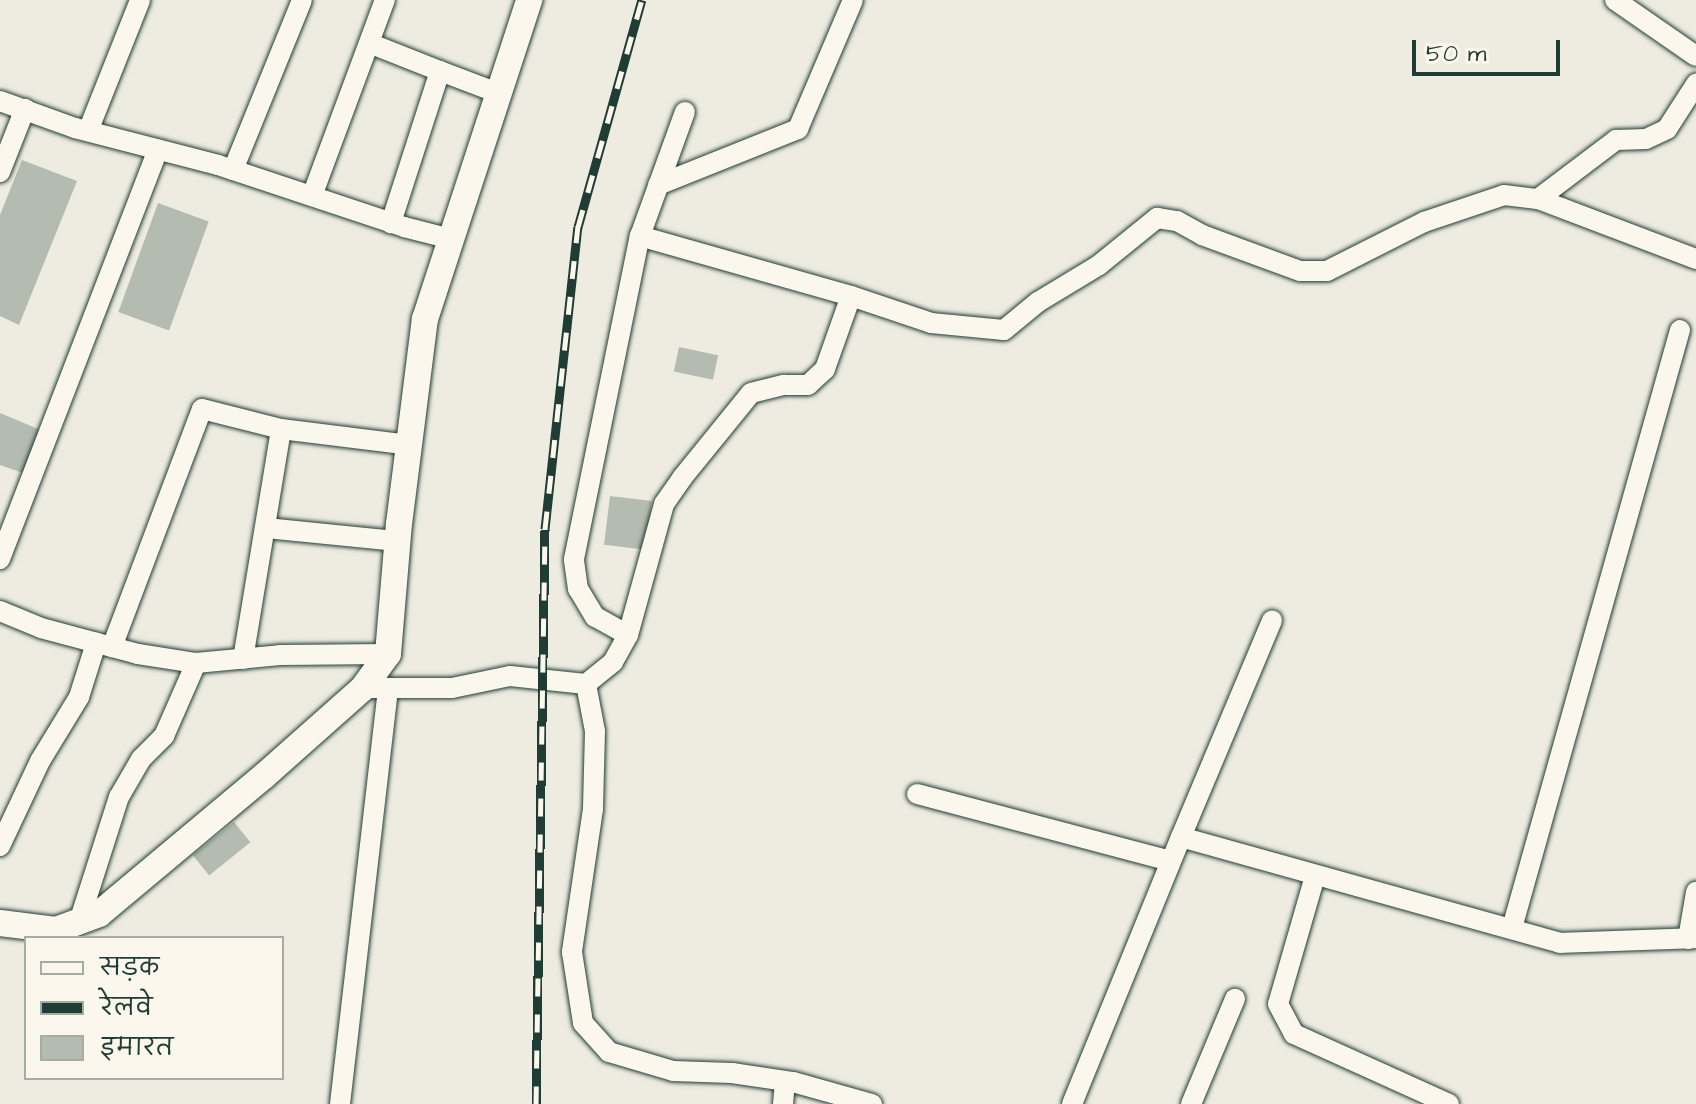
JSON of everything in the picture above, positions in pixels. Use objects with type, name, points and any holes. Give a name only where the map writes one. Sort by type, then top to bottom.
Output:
[{"type":"street","points":[[88,131],[104,99],[140,0]]},
{"type":"street","points":[[233,170],[302,0]]},
{"type":"street","points":[[312,196],[385,0]]},
{"type":"street","points":[[340,1104],[376,688],[388,654],[397,541],[425,319],[529,0]]},
{"type":"street","points":[[658,185],[798,129],[853,0]]},
{"type":"street","points":[[1615,0],[1696,56]]},
{"type":"street","points":[[379,47],[498,93]]},
{"type":"street","points":[[391,223],[440,71]]},
{"type":"street","points":[[1538,199],[1616,140],[1646,139],[1667,129],[1693,97]]},
{"type":"street","points":[[0,101],[88,131],[233,170],[391,223],[451,239]]},
{"type":"street","points":[[0,172],[25,109]]},
{"type":"street","points":[[628,635],[595,617],[578,589],[574,559],[640,236],[685,112]]},
{"type":"street","points":[[0,559],[158,149]]},
{"type":"street","points":[[640,236],[851,296],[931,323],[1004,330],[1038,302],[1099,265],[1157,218],[1177,221],[1202,235],[1300,271],[1327,271],[1424,222],[1504,195],[1538,199],[1696,259]]},
{"type":"street","points":[[0,923],[56,930],[99,914],[264,776],[376,688],[452,688],[510,676],[586,684],[613,662],[628,635],[664,504],[700,452],[751,393],[784,385],[808,385],[825,369],[851,296]]},
{"type":"street","points":[[1512,928],[1680,330]]},
{"type":"street","points":[[0,846],[40,761],[79,697],[104,645],[202,409],[281,429],[409,445]]},
{"type":"street","points":[[243,659],[281,429]]},
{"type":"street","points":[[266,528],[397,541]]},
{"type":"street","points":[[0,611],[41,628],[104,645],[196,663],[388,654]]},
{"type":"street","points":[[1072,1104],[1272,620]]},
{"type":"street","points":[[79,922],[119,797],[141,759],[164,736],[196,663]]},
{"type":"street","points":[[586,684],[595,731],[593,809],[572,952],[583,1023],[609,1052],[673,1071],[785,1081],[872,1104]]},
{"type":"street","points":[[917,794],[1170,861]]},
{"type":"street","points":[[1181,837],[1560,943],[1692,938],[1696,892]]},
{"type":"street","points":[[1315,876],[1278,1004],[1294,1034],[1446,1103]]},
{"type":"street","points":[[1191,1104],[1235,999]]},
{"type":"street","points":[[783,1104],[785,1081]]},
{"type":"building","points":[[22,160],[77,181],[19,325],[0,316],[0,215]]},
{"type":"building","points":[[158,203],[209,221],[169,330],[118,312]]},
{"type":"building","points":[[679,347],[718,355],[713,380],[674,371]]},
{"type":"building","points":[[0,413],[43,431],[23,473],[0,465]]},
{"type":"building","points":[[610,496],[652,501],[646,550],[604,545]]},
{"type":"building","points":[[234,822],[250,842],[209,876],[193,855]]},
{"type":"railway","points":[[536,1104],[545,529],[578,227],[642,0]]}]
